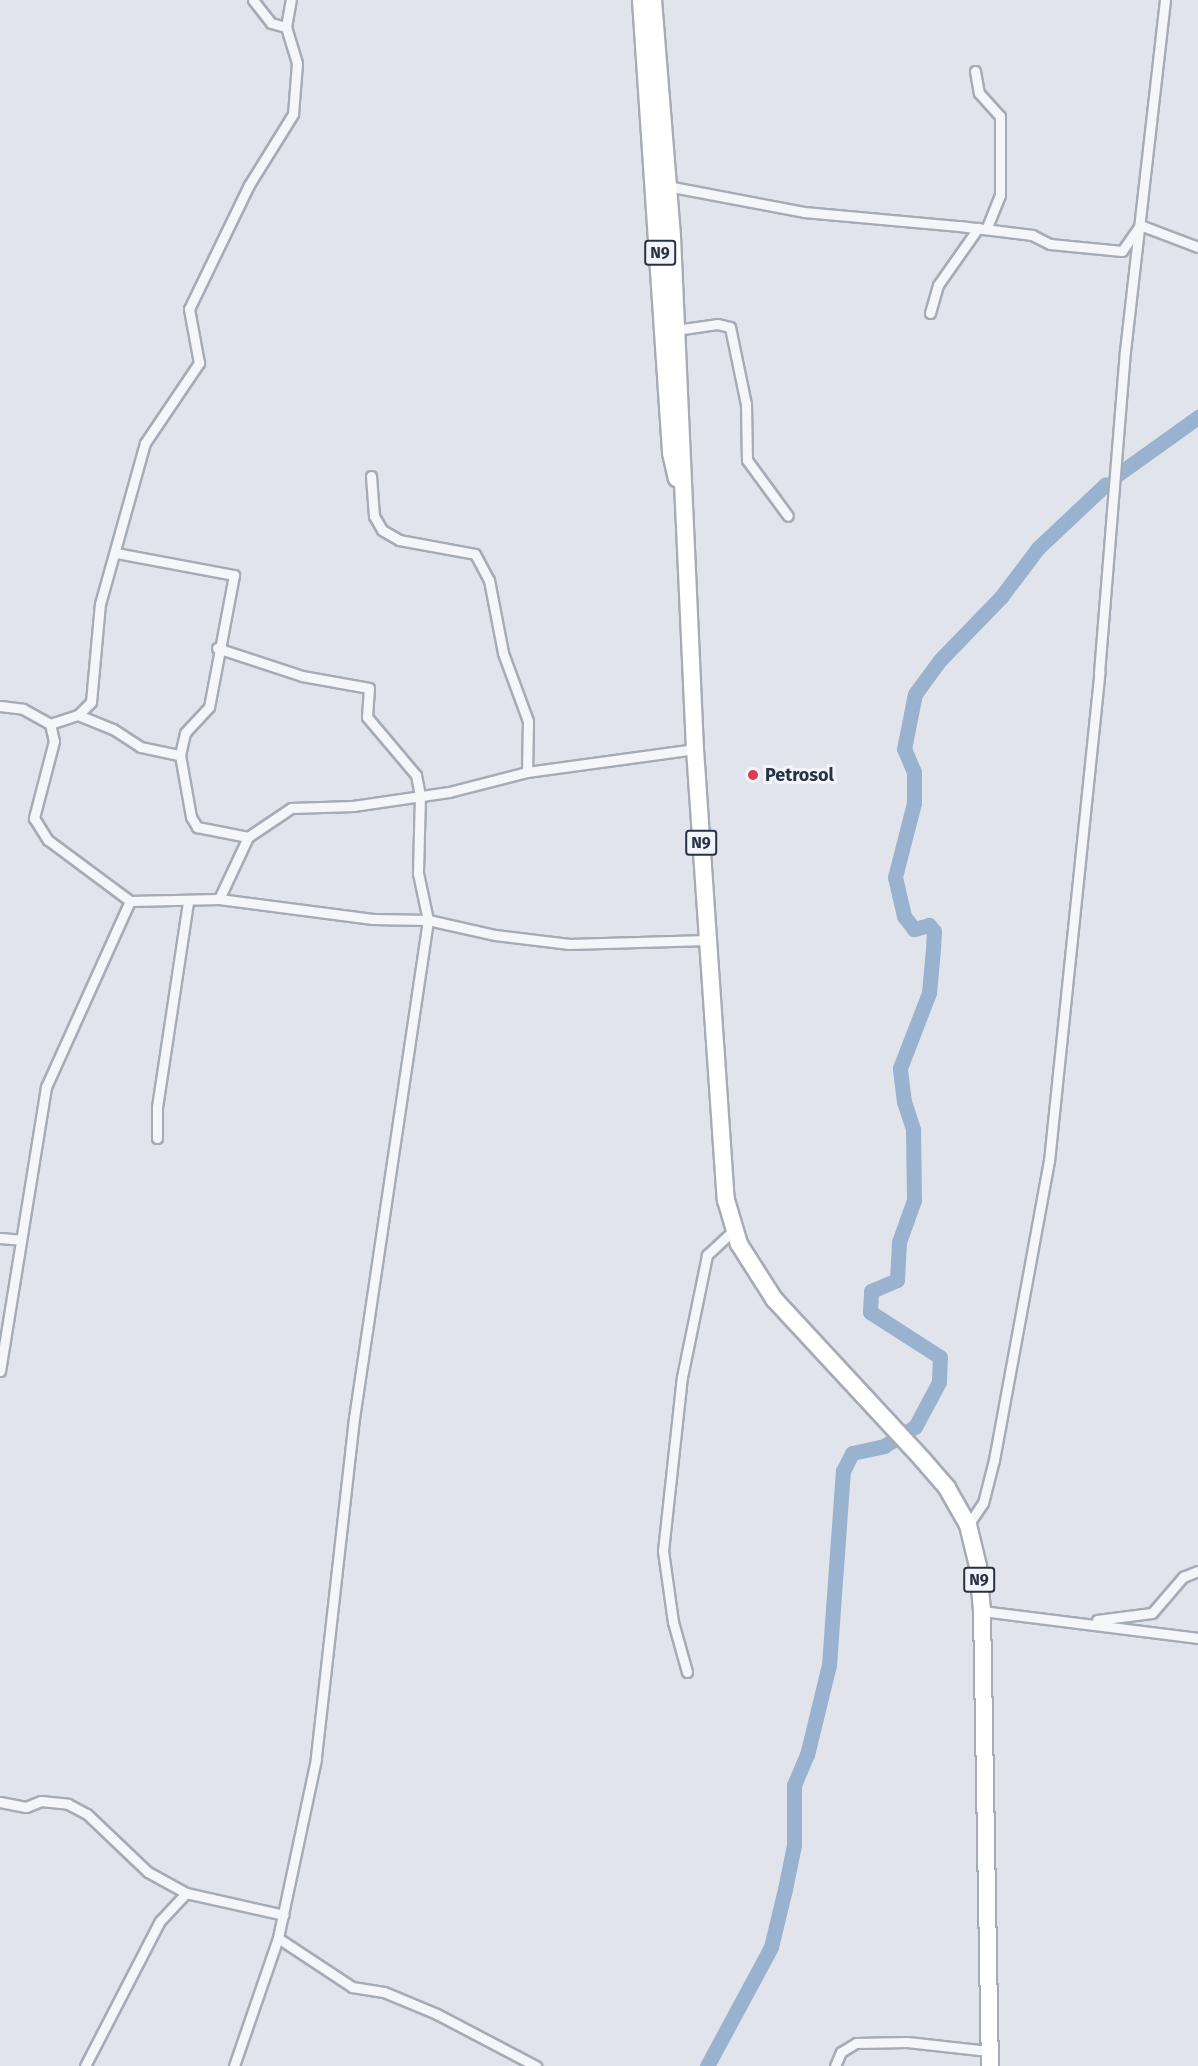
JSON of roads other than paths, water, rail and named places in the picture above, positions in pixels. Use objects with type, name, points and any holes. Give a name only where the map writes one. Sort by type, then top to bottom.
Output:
[{"type":"highway","name":"N9","points":[[641,0],[671,453],[683,505]]},
{"type":"highway","name":"N9","points":[[653,0],[676,330],[695,749],[723,1180],[734,1230],[752,1270],[774,1299],[923,1460],[946,1488],[968,1525],[978,1566],[982,1611],[990,2058]]},
{"type":"street","points":[[253,0],[271,23],[286,27]]},
{"type":"street","points":[[0,706],[23,709],[50,724],[78,715],[91,702],[100,604],[146,443],[199,363],[189,309],[249,185],[293,114],[297,63],[286,27],[291,0]]},
{"type":"street","points":[[968,1525],[983,1503],[994,1460],[1049,1161],[1099,673],[1125,351],[1165,0]]},
{"type":"street","points":[[930,313],[938,285],[982,229],[1000,195],[1000,116],[979,93],[975,71]]},
{"type":"street","points":[[667,186],[804,212],[1032,235],[1050,244],[1122,251],[1140,225]]},
{"type":"street","points":[[1140,225],[1198,248]]},
{"type":"street","points":[[676,330],[717,324],[730,327],[746,404],[747,460],[788,516]]},
{"type":"street","points":[[371,476],[374,516],[382,530],[399,540],[474,554],[489,580],[503,653],[528,721],[527,772]]},
{"type":"street","points":[[116,553],[234,575],[218,648],[209,707],[185,733],[180,755],[191,817],[197,827],[248,837]]},
{"type":"street","points":[[218,648],[302,676],[369,688],[367,717],[416,775],[420,795],[418,873],[428,920],[356,1407],[316,1760],[278,1938],[234,2066]]},
{"type":"street","points":[[78,715],[113,729],[141,747],[180,755]]},
{"type":"street","points":[[50,724],[54,741],[34,818],[48,840],[130,901],[188,902],[219,899],[373,919],[428,920],[495,935],[569,944],[708,940]]},
{"type":"street","points":[[219,899],[248,837],[291,808],[353,806],[420,795],[527,772],[695,749]]},
{"type":"street","points":[[0,1371],[46,1087],[130,901]]},
{"type":"street","points":[[157,1138],[157,1107],[188,902]]},
{"type":"street","points":[[687,1672],[673,1622],[663,1551],[682,1377],[707,1255],[734,1230]]},
{"type":"street","points":[[0,1238],[21,1240]]},
{"type":"street","points":[[1077,1621],[1152,1613],[1183,1577],[1198,1570]]},
{"type":"street","points":[[982,1611],[1077,1621],[1198,1638]]},
{"type":"street","points":[[0,1802],[26,1807],[41,1802],[68,1804],[87,1814],[148,1872],[186,1893],[284,1915]]},
{"type":"street","points":[[85,2066],[160,1921],[186,1893]]},
{"type":"street","points":[[278,1938],[352,1987],[384,1992],[436,2014],[536,2066]]},
{"type":"street","points":[[835,2066],[841,2052],[856,2043],[907,2042],[990,2058]]},
{"type":"waterway","points":[[1117,475],[1198,417]]},
{"type":"waterway","points":[[707,2066],[771,1947],[785,1889],[794,1845],[794,1785],[807,1755],[829,1665],[843,1471],[852,1453],[884,1446],[915,1427],[939,1382],[940,1357],[870,1312],[871,1291],[897,1280],[899,1242],[914,1200],[913,1129],[904,1102],[900,1068],[929,993],[933,949],[934,931],[929,925],[914,929],[904,916],[895,877],[914,803],[914,772],[904,749],[915,694],[940,660],[1001,597],[1038,548],[1106,484]]},
{"type":"place","name":"Petrosol","points":[[753,775]]}]
